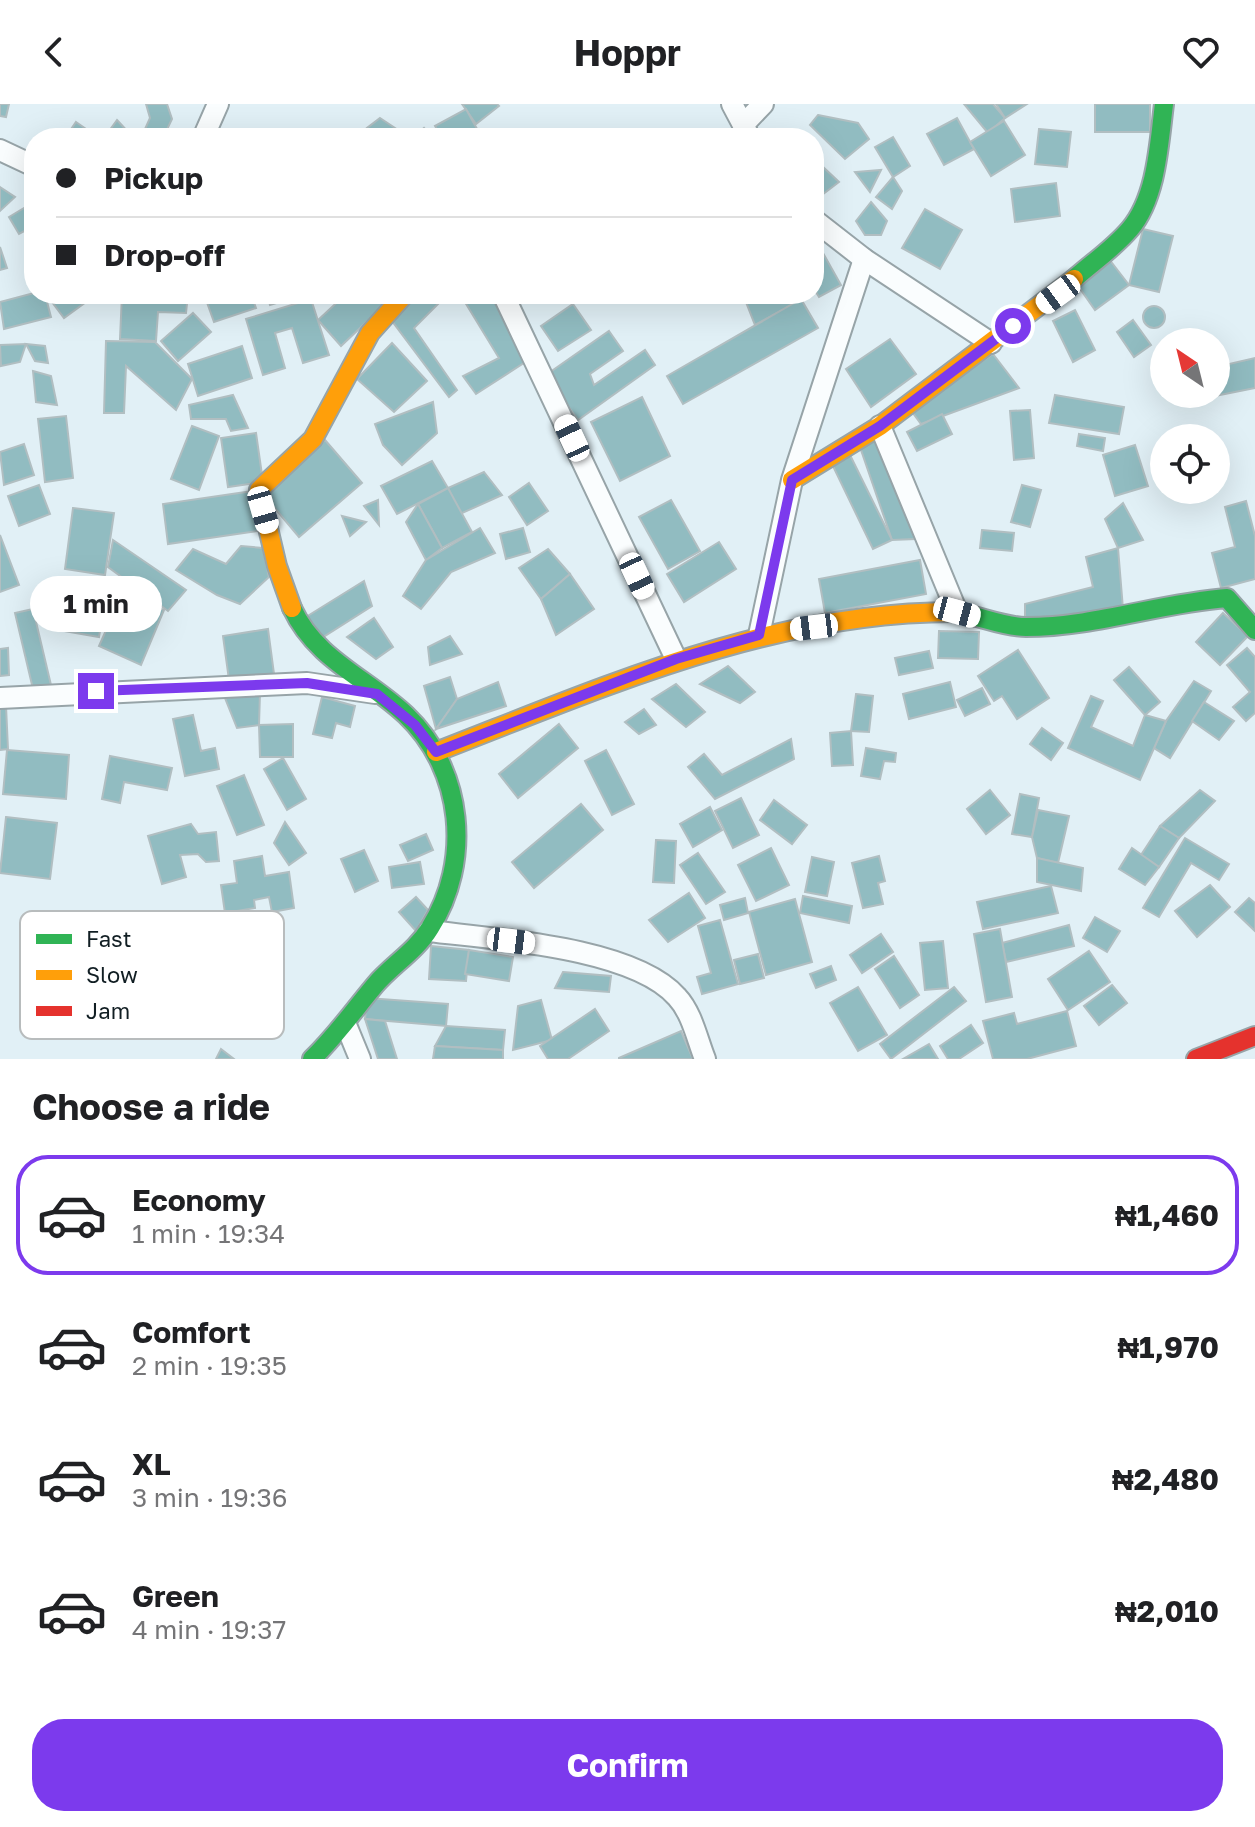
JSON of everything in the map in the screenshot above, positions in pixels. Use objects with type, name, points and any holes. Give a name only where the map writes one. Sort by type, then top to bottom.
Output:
[{"type":"street","points":[[207,128],[218,104]]},
{"type":"street","points":[[732,104],[745,128]]},
{"type":"street","points":[[749,128],[763,104]]},
{"type":"street","points":[[792,480],[880,426],[1058,294],[1131,228],[1145,200],[1158,155],[1164,104]]},
{"type":"street","points":[[0,150],[24,161]]},
{"type":"street","points":[[824,228],[864,259],[991,343]]},
{"type":"street","points":[[759,635],[792,480],[864,259]]},
{"type":"street","points":[[312,1059],[346,1025],[380,979],[429,931],[448,895],[456,868],[458,830],[447,776],[436,752],[415,725],[321,650],[305,632],[285,590],[258,496],[259,490],[313,439],[370,333],[396,304]]},
{"type":"street","points":[[508,304],[676,659]]},
{"type":"street","points":[[880,426],[957,612]]},
{"type":"street","points":[[436,752],[676,659],[759,635],[924,612],[957,612],[1024,627],[1122,618],[1198,600],[1227,598],[1255,630]]},
{"type":"street","points":[[0,698],[307,683],[377,694]]},
{"type":"street","points":[[429,931],[566,948],[620,964],[666,987],[678,998],[705,1059]]},
{"type":"street","points":[[346,1025],[360,1059]]},
{"type":"street","points":[[1196,1059],[1255,1036]]},
{"type":"building","points":[[0,104],[9,104],[6,117],[0,116]]},
{"type":"building","points":[[146,104],[167,104],[172,119],[168,128],[146,128],[150,118]]},
{"type":"building","points":[[462,104],[497,104],[499,106],[476,124]]},
{"type":"building","points":[[964,104],[993,104],[1005,118],[988,133]]},
{"type":"building","points":[[996,104],[1027,104],[1005,118]]},
{"type":"building","points":[[1095,104],[1150,104],[1150,132],[1095,132]]},
{"type":"building","points":[[466,109],[476,128],[436,128]]},
{"type":"building","points":[[818,115],[858,123],[869,139],[845,159],[824,139],[824,128],[810,125]]},
{"type":"building","points":[[380,118],[395,128],[367,128]]},
{"type":"building","points":[[957,118],[974,149],[944,165],[927,134]]},
{"type":"building","points":[[117,120],[124,128],[111,128]]},
{"type":"building","points":[[1004,121],[1025,155],[991,176],[970,142]]},
{"type":"building","points":[[1039,129],[1071,132],[1067,167],[1035,164]]},
{"type":"building","points":[[893,137],[910,166],[893,177],[875,147]]},
{"type":"building","points":[[824,168],[839,182],[824,193]]},
{"type":"building","points":[[881,170],[870,192],[855,172]]},
{"type":"building","points":[[893,177],[902,191],[892,209],[876,197]]},
{"type":"building","points":[[1056,183],[1060,216],[1015,222],[1011,189]]},
{"type":"building","points":[[0,187],[15,197],[0,211]]},
{"type":"building","points":[[871,202],[887,221],[881,235],[865,235],[856,221]]},
{"type":"building","points":[[24,208],[24,231],[19,234],[9,217]]},
{"type":"building","points":[[925,209],[962,230],[940,269],[902,248]]},
{"type":"building","points":[[1143,229],[1173,236],[1159,292],[1129,285]]},
{"type":"building","points":[[0,247],[7,268],[0,270]]},
{"type":"building","points":[[824,255],[841,285],[824,294]]},
{"type":"building","points":[[1109,259],[1129,285],[1095,310],[1076,283]]},
{"type":"building","points":[[24,296],[24,304],[48,304],[51,317],[4,329],[0,302]]},
{"type":"building","points":[[54,304],[83,304],[64,318]]},
{"type":"building","points":[[122,304],[187,304],[186,313],[158,312],[156,341],[120,339]]},
{"type":"building","points":[[208,304],[255,304],[256,308],[214,322]]},
{"type":"building","points":[[295,304],[313,304],[329,355],[303,363],[292,328],[275,333],[285,368],[263,375],[246,319]]},
{"type":"building","points":[[335,304],[385,304],[341,346],[318,320]]},
{"type":"building","points":[[408,304],[438,304],[414,328],[457,390],[449,397],[392,321]]},
{"type":"building","points":[[466,304],[498,304],[527,361],[476,394],[463,376],[499,358]]},
{"type":"building","points":[[573,304],[591,330],[558,351],[541,326]]},
{"type":"building","points":[[747,304],[793,304],[755,325]]},
{"type":"building","points":[[792,304],[804,304],[818,328],[683,404],[667,376]]},
{"type":"building","points":[[1154,306],[1164,313],[1162,325],[1154,328],[1146,325],[1143,317],[1146,309]]},
{"type":"building","points":[[1075,310],[1095,350],[1073,362],[1053,321]]},
{"type":"building","points":[[193,313],[211,332],[178,361],[161,341]]},
{"type":"building","points":[[1133,320],[1150,346],[1134,357],[1117,332]]},
{"type":"building","points":[[609,331],[623,351],[590,374],[594,385],[645,350],[655,365],[578,420],[546,375]]},
{"type":"building","points":[[890,339],[916,374],[871,407],[846,369]]},
{"type":"building","points":[[106,341],[155,342],[192,379],[176,410],[126,366],[124,413],[104,413]]},
{"type":"building","points":[[392,343],[427,381],[394,412],[357,379]]},
{"type":"building","points":[[26,344],[20,362],[1,366],[0,345]]},
{"type":"building","points":[[26,344],[45,346],[48,363],[35,361]]},
{"type":"building","points":[[242,346],[252,378],[198,396],[188,364]]},
{"type":"building","points":[[993,354],[1019,388],[921,424],[910,409]]},
{"type":"building","points":[[1255,358],[1255,388],[1230,393],[1230,364]]},
{"type":"building","points":[[33,371],[51,376],[57,405],[36,402]]},
{"type":"building","points":[[233,395],[248,428],[231,431],[226,419],[191,419],[189,405]]},
{"type":"building","points":[[1055,395],[1124,407],[1119,434],[1049,423]]},
{"type":"building","points":[[642,397],[670,456],[620,481],[591,422]]},
{"type":"building","points":[[433,402],[437,433],[402,465],[383,445],[375,424]]},
{"type":"building","points":[[1030,410],[1034,458],[1014,460],[1010,411]]},
{"type":"building","points":[[942,414],[952,434],[917,451],[907,432]]},
{"type":"building","points":[[66,416],[73,478],[45,482],[38,419]]},
{"type":"building","points":[[192,426],[219,436],[199,490],[171,479]]},
{"type":"building","points":[[256,433],[263,482],[228,487],[221,438]]},
{"type":"building","points":[[1079,434],[1105,438],[1103,451],[1077,446]]},
{"type":"building","points":[[325,440],[362,483],[299,537],[262,493]]},
{"type":"building","points":[[878,440],[915,539],[892,540],[860,447]]},
{"type":"building","points":[[24,444],[34,475],[4,485],[0,452]]},
{"type":"building","points":[[1135,445],[1148,486],[1115,496],[1103,455]]},
{"type":"building","points":[[849,453],[892,540],[873,549],[831,462]]},
{"type":"building","points":[[432,461],[448,488],[397,514],[381,486]]},
{"type":"building","points":[[484,472],[502,495],[460,514],[448,488]]},
{"type":"building","points":[[529,483],[548,511],[527,525],[509,497]]},
{"type":"building","points":[[39,485],[50,514],[19,526],[8,496]]},
{"type":"building","points":[[1022,485],[1041,490],[1030,527],[1011,522]]},
{"type":"building","points":[[448,488],[472,532],[442,548],[418,504]]},
{"type":"building","points":[[253,491],[258,531],[168,544],[163,504]]},
{"type":"building","points":[[378,500],[379,525],[364,506]]},
{"type":"building","points":[[671,500],[700,551],[668,569],[639,517]]},
{"type":"building","points":[[1246,501],[1255,536],[1255,579],[1221,588],[1212,553],[1235,547],[1225,507]]},
{"type":"building","points":[[1123,503],[1143,540],[1118,548],[1105,519]]},
{"type":"building","points":[[418,504],[442,548],[426,560],[406,522]]},
{"type":"building","points":[[73,508],[114,513],[105,575],[65,569]]},
{"type":"building","points":[[342,516],[366,522],[350,536]]},
{"type":"building","points":[[480,528],[495,553],[451,572],[421,609],[403,596],[426,560]]},
{"type":"building","points":[[523,528],[530,552],[506,559],[500,534]]},
{"type":"building","points":[[982,530],[1014,533],[1012,551],[980,548]]},
{"type":"building","points":[[0,535],[19,585],[0,592]]},
{"type":"building","points":[[113,540],[186,590],[168,611],[108,567]]},
{"type":"building","points":[[719,542],[736,569],[684,602],[667,574]]},
{"type":"building","points":[[241,546],[263,548],[269,577],[240,604],[217,595],[176,570],[193,549],[226,564]]},
{"type":"building","points":[[1118,548],[1123,609],[1025,619],[1025,604],[1093,587],[1086,557]]},
{"type":"building","points":[[548,549],[570,574],[541,599],[519,568]]},
{"type":"building","points":[[920,560],[926,594],[825,613],[819,579]]},
{"type":"building","points":[[570,574],[594,609],[556,635],[541,599]]},
{"type":"building","points":[[67,578],[108,584],[99,637],[58,630]]},
{"type":"building","points":[[364,581],[372,606],[320,639],[306,617]]},
{"type":"building","points":[[123,592],[164,610],[141,665],[99,646]]},
{"type":"building","points":[[33,609],[51,685],[33,689],[15,613]]},
{"type":"building","points":[[1223,613],[1248,636],[1220,665],[1196,642]]},
{"type":"building","points":[[374,618],[393,647],[376,659],[347,637]]},
{"type":"building","points":[[268,629],[274,674],[229,680],[223,636]]},
{"type":"building","points":[[939,631],[979,632],[978,659],[938,658]]},
{"type":"building","points":[[450,636],[462,654],[430,665],[428,647]]},
{"type":"building","points":[[8,648],[9,675],[0,676],[0,649]]},
{"type":"building","points":[[1247,648],[1255,657],[1255,713],[1246,721],[1233,707],[1250,692],[1227,665]]},
{"type":"building","points":[[1018,650],[1049,698],[1017,719],[1002,696],[994,701],[978,676]]},
{"type":"building","points":[[929,651],[933,668],[899,675],[895,658]]},
{"type":"building","points":[[728,666],[755,692],[740,703],[700,684]]},
{"type":"building","points":[[1129,667],[1160,702],[1145,715],[1114,680]]},
{"type":"building","points":[[450,677],[457,699],[436,729],[424,686]]},
{"type":"building","points":[[1194,681],[1211,691],[1170,758],[1154,748],[1166,721]]},
{"type":"building","points":[[498,682],[506,706],[436,729],[457,699]]},
{"type":"building","points":[[950,682],[956,707],[909,719],[903,694]]},
{"type":"building","points":[[676,684],[705,712],[686,727],[652,699]]},
{"type":"building","points":[[982,688],[990,704],[965,716],[957,700]]},
{"type":"building","points":[[260,693],[259,725],[237,728],[225,698]]},
{"type":"building","points":[[856,694],[873,696],[869,732],[851,731]]},
{"type":"building","points":[[1091,696],[1103,701],[1091,727],[1133,746],[1145,715],[1166,721],[1140,780],[1068,748]]},
{"type":"building","points":[[322,697],[355,706],[350,727],[336,723],[332,738],[313,734]]},
{"type":"building","points":[[1204,702],[1234,721],[1219,740],[1192,721]]},
{"type":"building","points":[[6,706],[8,749],[0,750],[0,707]]},
{"type":"building","points":[[644,709],[656,725],[639,734],[625,722]]},
{"type":"building","points":[[193,715],[201,751],[215,748],[219,769],[185,776],[173,719]]},
{"type":"building","points":[[293,724],[293,757],[260,757],[259,725]]},
{"type":"building","points":[[559,724],[578,748],[518,798],[499,774]]},
{"type":"building","points":[[1042,728],[1063,743],[1051,760],[1030,744]]},
{"type":"building","points":[[851,731],[853,765],[832,766],[830,733]]},
{"type":"building","points":[[791,739],[794,759],[715,799],[688,767],[704,754],[722,775]]},
{"type":"building","points":[[866,748],[896,753],[895,762],[884,761],[880,779],[861,776]]},
{"type":"building","points":[[7,750],[69,755],[66,799],[3,794]]},
{"type":"building","points":[[606,750],[634,804],[612,815],[585,761]]},
{"type":"building","points":[[110,756],[172,768],[167,790],[124,782],[120,803],[102,799]]},
{"type":"building","points":[[283,758],[306,799],[287,810],[264,769]]},
{"type":"building","points":[[244,775],[264,825],[237,835],[217,786]]},
{"type":"building","points":[[990,790],[1010,815],[986,834],[967,809]]},
{"type":"building","points":[[1200,790],[1215,801],[1179,838],[1160,826]]},
{"type":"building","points":[[1020,794],[1039,798],[1032,837],[1012,834]]},
{"type":"building","points":[[741,798],[759,835],[733,848],[715,811]]},
{"type":"building","points":[[774,800],[807,825],[792,844],[760,820]]},
{"type":"building","points":[[581,804],[603,830],[534,888],[512,862]]},
{"type":"building","points":[[710,807],[722,830],[693,847],[680,824]]},
{"type":"building","points":[[1038,810],[1069,816],[1058,863],[1037,858],[1032,837]]},
{"type":"building","points":[[6,817],[57,823],[50,879],[0,873]]},
{"type":"building","points":[[285,822],[306,853],[289,865],[274,843]]},
{"type":"building","points":[[191,824],[198,834],[216,832],[219,861],[206,862],[198,854],[180,855],[186,877],[162,884],[148,836]]},
{"type":"building","points":[[1160,826],[1179,838],[1159,867],[1141,855]]},
{"type":"building","points":[[426,834],[433,850],[408,861],[400,845]]},
{"type":"building","points":[[1185,838],[1229,864],[1219,880],[1191,863],[1159,917],[1143,908]]},
{"type":"building","points":[[656,840],[676,841],[674,883],[653,882]]},
{"type":"building","points":[[771,848],[789,885],[756,901],[738,865]]},
{"type":"building","points":[[1132,848],[1159,867],[1145,885],[1119,869]]},
{"type":"building","points":[[364,850],[378,881],[355,892],[341,859]]},
{"type":"building","points":[[698,853],[725,892],[706,904],[680,865]]},
{"type":"building","points":[[262,856],[265,876],[289,872],[294,908],[272,911],[269,897],[254,900],[255,908],[225,911],[221,885],[237,883],[234,861]]},
{"type":"building","points":[[879,856],[885,881],[878,883],[883,904],[863,908],[852,863]]},
{"type":"building","points":[[812,857],[834,862],[827,896],[805,892]]},
{"type":"building","points":[[1037,858],[1083,868],[1081,891],[1037,882]]},
{"type":"building","points":[[420,862],[424,884],[392,888],[389,867]]},
{"type":"building","points":[[1210,885],[1230,907],[1197,937],[1175,911]]},
{"type":"building","points":[[1051,886],[1058,913],[983,929],[977,902]]},
{"type":"building","points":[[689,893],[705,918],[668,942],[649,920]]},
{"type":"building","points":[[803,896],[852,906],[849,923],[800,913]]},
{"type":"building","points":[[416,897],[428,910],[416,931],[399,912]]},
{"type":"building","points":[[745,898],[748,913],[724,920],[720,905]]},
{"type":"building","points":[[1249,898],[1255,903],[1255,931],[1235,912]]},
{"type":"building","points":[[795,899],[812,962],[766,975],[749,912]]},
{"type":"building","points":[[1095,917],[1120,931],[1107,952],[1083,938]]},
{"type":"building","points":[[720,920],[738,984],[702,994],[697,977],[711,973],[698,926]]},
{"type":"building","points":[[1069,925],[1074,946],[1006,962],[1002,943]]},
{"type":"building","points":[[1000,929],[1012,997],[986,1002],[974,934]]},
{"type":"building","points":[[881,934],[893,952],[862,973],[850,955]]},
{"type":"building","points":[[943,941],[948,988],[925,990],[920,943]]},
{"type":"building","points":[[431,946],[469,950],[466,981],[429,979]]},
{"type":"building","points":[[469,950],[513,957],[509,981],[465,974]]},
{"type":"building","points":[[1089,951],[1110,982],[1068,1010],[1048,979]]},
{"type":"building","points":[[758,954],[764,978],[740,984],[734,960]]},
{"type":"building","points":[[894,956],[919,995],[900,1008],[875,969]]},
{"type":"building","points":[[831,966],[836,980],[816,988],[810,974]]},
{"type":"building","points":[[563,972],[611,976],[609,992],[555,988]]},
{"type":"building","points":[[1112,985],[1127,1003],[1099,1025],[1084,1006]]},
{"type":"building","points":[[858,987],[887,1035],[858,1051],[830,1003]]},
{"type":"building","points":[[954,987],[966,1001],[891,1059],[880,1044]]},
{"type":"building","points":[[367,998],[448,1004],[446,1026],[365,1019]]},
{"type":"building","points":[[541,1000],[552,1040],[513,1050],[518,1006]]},
{"type":"building","points":[[595,1009],[609,1031],[568,1059],[548,1059],[540,1046]]},
{"type":"building","points":[[1067,1011],[1076,1046],[1027,1059],[993,1059],[983,1021],[1014,1013],[1017,1024]]},
{"type":"building","points":[[365,1019],[385,1021],[397,1059],[378,1059]]},
{"type":"building","points":[[971,1025],[983,1043],[959,1059],[948,1059],[940,1046]]},
{"type":"building","points":[[446,1026],[505,1030],[503,1050],[435,1046]]},
{"type":"building","points":[[681,1031],[693,1059],[619,1059],[619,1058]]},
{"type":"building","points":[[929,1044],[938,1059],[903,1059]]},
{"type":"building","points":[[435,1046],[503,1050],[503,1059],[433,1059]]},
{"type":"building","points":[[221,1049],[234,1059],[216,1059]]},
{"type":"traffic: fast","points":[[1074,279],[1117,243],[1139,216],[1155,169],[1164,104]]},
{"type":"traffic: fast","points":[[954,612],[1017,626],[1052,626],[1227,598],[1255,630]]},
{"type":"traffic: fast","points":[[292,608],[302,626],[328,655],[391,702],[425,737],[440,762],[456,817],[452,875],[430,928],[418,944],[375,985],[312,1059]]},
{"type":"traffic: slow","points":[[792,480],[880,426],[1074,279]]},
{"type":"traffic: slow","points":[[292,608],[277,566],[259,490],[313,439],[370,333],[396,304]]},
{"type":"traffic: slow","points":[[436,752],[625,679],[754,639],[886,615],[954,612]]},
{"type":"traffic: jam","points":[[1196,1059],[1255,1036]]},
{"type":"route","points":[[96,691],[307,683],[377,694],[415,725],[436,752],[676,659],[759,635],[792,480],[880,426],[1013,326]]}]
